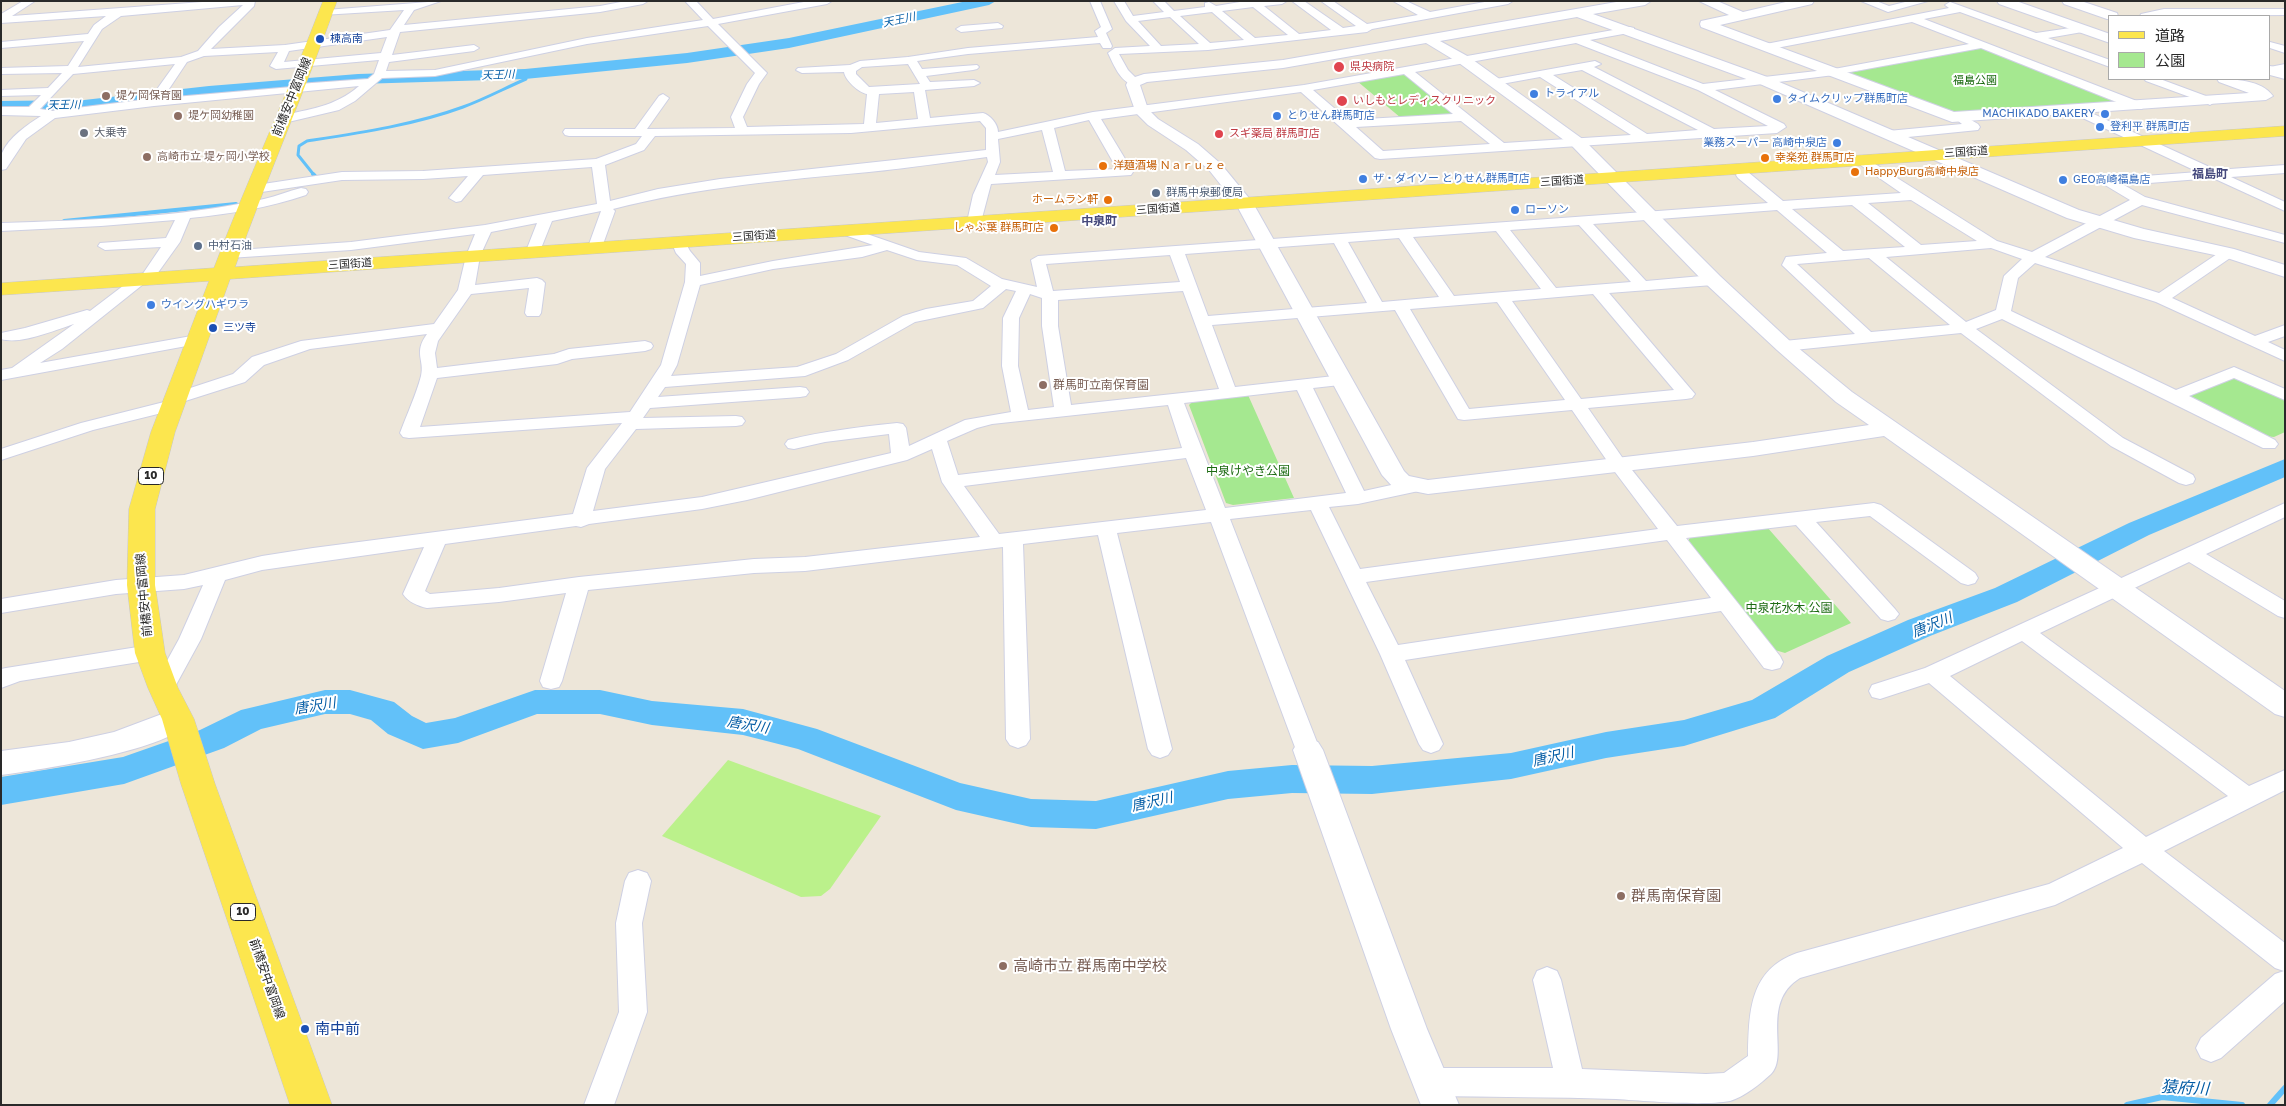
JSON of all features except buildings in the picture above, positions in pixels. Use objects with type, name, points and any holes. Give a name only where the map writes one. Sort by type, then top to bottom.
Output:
[{"type":"main road","name":"前橋安中富岡線","points":[[312,1105],[198,784],[178,719],[163,688],[150,653],[141,585],[142,508],[163,432],[197,340],[248,206],[328,7]]},
{"type":"main road","name":"三国街道","points":[[1,289],[144,278],[226,263],[473,256],[2285,131]]},
{"type":"street","points":[[1,19],[30,1]]},
{"type":"street","points":[[104,14],[123,1]]},
{"type":"street","points":[[328,7],[414,6],[436,1]]},
{"type":"street","points":[[1,71],[70,70],[183,60],[202,53],[314,45],[396,31],[600,9],[643,1]]},
{"type":"street","points":[[690,1],[760,73],[752,84],[737,117],[740,130]]},
{"type":"street","points":[[1,111],[52,115],[154,102],[436,73],[587,41],[712,22],[827,1]]},
{"type":"street","points":[[1095,1],[1108,29],[1100,31],[1108,47],[1115,51],[1240,44],[1367,29],[1508,1]]},
{"type":"street","points":[[1119,1],[1130,19],[1158,49]]},
{"type":"street","points":[[1158,1],[1208,46]]},
{"type":"street","points":[[1204,1],[1253,42]]},
{"type":"street","points":[[1130,19],[1282,1]]},
{"type":"street","points":[[1297,1],[1341,32]]},
{"type":"street","points":[[1326,1],[1367,29]]},
{"type":"street","points":[[1398,1],[1429,16]]},
{"type":"street","points":[[1466,1],[1480,7]]},
{"type":"street","points":[[1134,82],[1144,78],[1283,64],[1645,1]]},
{"type":"street","points":[[1705,1],[1740,15]]},
{"type":"street","points":[[1808,1],[1706,24],[1952,117],[2266,96],[2261,92],[2227,80]]},
{"type":"street","points":[[1866,1],[1888,9],[1923,1]]},
{"type":"street","points":[[1941,1],[2108,63]]},
{"type":"street","points":[[2003,1],[2108,38]]},
{"type":"street","points":[[2068,1],[2109,15]]},
{"type":"street","points":[[1,19],[104,14],[249,2],[250,4],[223,29],[202,53]]},
{"type":"street","points":[[1253,3],[1297,37]]},
{"type":"street","points":[[1556,4],[1765,81],[2073,214],[2100,223],[2228,254],[2285,271]]},
{"type":"street","points":[[54,17],[70,6]]},
{"type":"street","points":[[284,119],[335,107],[351,99],[375,79],[396,31],[410,8],[414,6]]},
{"type":"street","points":[[164,20],[176,8]]},
{"type":"street","points":[[1766,47],[1961,9]]},
{"type":"street","points":[[2152,15],[2171,12],[2285,12]]},
{"type":"street","points":[[2171,12],[2180,15]]},
{"type":"street","points":[[2240,12],[2250,15]]},
{"type":"street","points":[[32,112],[70,70],[95,32],[118,13]]},
{"type":"street","points":[[1912,18],[2138,106]]},
{"type":"street","points":[[961,29],[997,21],[1007,48]]},
{"type":"street","points":[[1399,23],[1464,60],[1578,142],[1713,280],[1784,346],[1844,397],[1886,429],[2285,706]]},
{"type":"street","points":[[2036,36],[2084,30],[2108,24]]},
{"type":"street","points":[[1,45],[95,32],[116,25]]},
{"type":"street","points":[[991,137],[1092,116],[1304,88],[1630,30]]},
{"type":"street","points":[[802,70],[852,68],[860,64],[911,60],[925,56],[1104,40]]},
{"type":"street","points":[[1304,88],[1348,124],[1380,155],[1777,129],[1780,127],[1702,88],[1579,40]]},
{"type":"street","points":[[1240,44],[1247,56]]},
{"type":"street","points":[[1702,88],[1834,72],[1982,45]]},
{"type":"street","points":[[285,48],[276,66],[474,48]]},
{"type":"street","points":[[1115,51],[1113,52],[1121,68],[1127,77],[1134,82]]},
{"type":"street","points":[[1496,82],[1626,58]]},
{"type":"street","points":[[1,84],[33,60]]},
{"type":"street","points":[[154,102],[183,60]]},
{"type":"street","points":[[911,60],[919,73],[923,87],[924,122]]},
{"type":"street","points":[[1583,66],[1714,133]]},
{"type":"street","points":[[919,73],[973,67]]},
{"type":"street","points":[[852,68],[850,75],[852,80],[859,84],[863,90],[874,91],[974,83]]},
{"type":"street","points":[[1406,70],[1501,147]]},
{"type":"street","points":[[1543,74],[1645,138]]},
{"type":"street","points":[[2153,80],[2210,101]]},
{"type":"street","points":[[1134,82],[1133,85],[1141,110],[1153,122],[1192,147],[1215,167],[1244,204],[1343,380],[1394,476],[1401,482],[1414,486],[1428,487],[1752,449],[1886,429]]},
{"type":"street","points":[[1,93],[51,91]]},
{"type":"street","points":[[870,128],[870,111],[874,91]]},
{"type":"street","points":[[255,189],[350,175],[478,172],[598,163],[640,147],[645,132],[663,98]]},
{"type":"street","points":[[2076,110],[2285,207]]},
{"type":"street","points":[[1,166],[12,146],[20,137],[52,115]]},
{"type":"street","points":[[569,132],[715,132],[870,128],[983,116],[992,127],[991,137],[994,162],[980,194],[974,222]]},
{"type":"street","points":[[985,180],[1126,172],[1092,116]]},
{"type":"street","points":[[1348,124],[1463,116]]},
{"type":"street","points":[[1888,135],[1974,128],[1959,117]]},
{"type":"street","points":[[1047,125],[1060,176]]},
{"type":"street","points":[[1,139],[20,137]]},
{"type":"street","points":[[226,263],[485,229],[604,207],[658,193],[720,184],[797,174],[871,168],[992,152]]},
{"type":"street","points":[[1864,161],[1914,196],[1992,244],[2161,299],[2285,356]]},
{"type":"street","points":[[595,247],[608,211],[604,207],[598,163]]},
{"type":"street","points":[[2285,169],[2110,182],[2140,200],[2285,239]]},
{"type":"street","points":[[456,198],[478,172]]},
{"type":"street","points":[[1742,175],[1840,256]]},
{"type":"street","points":[[1,227],[104,222],[258,206],[316,186],[324,179]]},
{"type":"street","points":[[1063,410],[1050,326],[1048,294],[1038,260],[1914,196]]},
{"type":"street","points":[[2003,313],[2011,276],[2032,258],[2140,200]]},
{"type":"street","points":[[1856,201],[1918,250]]},
{"type":"street","points":[[5,377],[56,346],[144,278],[162,261],[173,242],[184,215]]},
{"type":"street","points":[[533,251],[546,218]]},
{"type":"street","points":[[1584,221],[1643,286]]},
{"type":"street","points":[[1500,226],[1553,294]]},
{"type":"street","points":[[485,229],[473,256],[466,290],[430,341],[427,353],[430,374],[409,433],[632,421],[736,421]]},
{"type":"street","points":[[844,230],[916,256],[961,261],[997,283],[1048,294],[1189,286]]},
{"type":"street","points":[[1404,234],[1450,302]]},
{"type":"street","points":[[1339,239],[1377,307]]},
{"type":"street","points":[[581,521],[596,468],[618,442],[660,382],[669,365],[693,282],[693,263],[683,253],[678,241]]},
{"type":"street","points":[[105,246],[173,242]]},
{"type":"street","points":[[1867,337],[1789,265],[1791,260],[1992,244]]},
{"type":"street","points":[[693,282],[773,265],[862,253],[886,246]]},
{"type":"street","points":[[1176,250],[1228,391]]},
{"type":"street","points":[[1873,254],[1964,328],[2117,442],[2186,479]]},
{"type":"street","points":[[2161,299],[2228,254]]},
{"type":"street","points":[[1202,321],[1713,280]]},
{"type":"street","points":[[466,290],[537,283],[532,314]]},
{"type":"street","points":[[660,382],[799,372],[842,357],[909,319],[926,314],[978,305],[1003,284]]},
{"type":"street","points":[[1020,415],[1010,366],[1011,318],[1025,288]]},
{"type":"street","points":[[1400,306],[1464,415],[1686,394],[1598,290]]},
{"type":"street","points":[[1502,298],[1618,464],[1674,533],[1772,662]]},
{"type":"street","points":[[7,336],[21,334],[100,311]]},
{"type":"street","points":[[1784,346],[1964,328],[2003,313],[2175,396],[2269,444]]},
{"type":"street","points":[[1,455],[126,414],[174,402],[239,378],[258,361],[307,344],[438,328]]},
{"type":"street","points":[[2255,342],[2285,330]]},
{"type":"street","points":[[5,377],[197,340]]},
{"type":"street","points":[[430,374],[557,359],[569,354],[645,346]]},
{"type":"street","points":[[2175,396],[2234,372],[2285,395]]},
{"type":"street","points":[[1,606],[141,585],[184,582],[262,562],[581,521],[702,503],[747,494],[901,456],[971,424],[1020,415],[1343,380]]},
{"type":"street","points":[[1302,384],[1358,498]]},
{"type":"street","points":[[644,403],[800,392]]},
{"type":"street","points":[[1174,398],[1308,750],[1435,1093],[1571,1083],[1692,1090],[1729,1087],[1762,1063],[1764,1012],[1770,992],[1781,975],[1796,965],[2055,894],[2285,780]]},
{"type":"street","points":[[794,444],[897,428],[901,456]]},
{"type":"street","points":[[938,440],[950,482],[1003,540],[1018,739]]},
{"type":"street","points":[[950,482],[1193,452]]},
{"type":"street","points":[[437,539],[413,594],[427,601],[499,595],[579,584],[754,566],[805,564],[1106,529],[1358,498],[1414,486]]},
{"type":"street","points":[[1317,503],[1354,577],[1431,744]]},
{"type":"street","points":[[1880,691],[1933,674],[2114,588],[2191,554],[2285,508]]},
{"type":"street","points":[[1354,577],[1674,533],[1874,509],[1968,578]]},
{"type":"street","points":[[1801,518],[1888,614]]},
{"type":"street","points":[[1106,529],[1160,749]]},
{"type":"street","points":[[2191,554],[2285,611]]},
{"type":"street","points":[[163,688],[190,639],[217,575]]},
{"type":"street","points":[[551,681],[579,584]]},
{"type":"street","points":[[1390,654],[1728,603]]},
{"type":"street","points":[[2024,632],[2248,798]]},
{"type":"street","points":[[1,680],[6,676],[20,673],[150,653]]},
{"type":"street","points":[[1933,674],[2144,850],[2285,959]]},
{"type":"street","points":[[1,763],[72,754],[149,734],[178,719]]},
{"type":"street","points":[[599,1105],[633,1012],[629,923],[638,881]]},
{"type":"street","points":[[1547,980],[1571,1083]]},
{"type":"street","points":[[2211,1048],[2285,983]]},
{"type":"green space","name":"福島公園","points":[[1982,45],[2138,106],[1955,115],[1844,74]]},
{"type":"green space","points":[[1402,73],[1407,74],[1455,113],[1452,115],[1401,118],[1357,81]]},
{"type":"green space","points":[[2232,376],[2285,398],[2285,432],[2274,437],[2264,436],[2187,396]]},
{"type":"green space","name":"中泉けやき公園","points":[[1248,395],[1294,498],[1233,505],[1226,503],[1189,405],[1193,401]]},
{"type":"green space","name":"中泉花水木 公園","points":[[1767,527],[1851,623],[1785,653],[1775,650],[1688,541],[1691,536]]},
{"type":"green space","points":[[728,760],[881,816],[830,889],[821,896],[801,897],[662,836]]},
{"type":"waterway","name":"天王川","points":[[1,106],[84,105],[209,91],[358,79],[525,74],[687,58],[789,43],[989,1]]},
{"type":"waterway","points":[[314,175],[298,155],[299,146],[307,141],[386,128],[425,119],[479,101],[526,79],[525,74]]},
{"type":"waterway","points":[[64,221],[236,204]]},
{"type":"waterway","name":"唐沢川","points":[[1,791],[124,770],[212,739],[253,719],[325,702],[350,702],[382,711],[400,725],[423,736],[458,730],[535,702],[600,702],[652,713],[743,722],[805,738],[956,796],[1031,813],[1096,815],[1228,785],[1292,779],[1372,780],[1511,766],[1606,745],[1684,733],[1763,709],[1838,664],[1919,628],[2006,595],[2139,529],[2285,467]]},
{"type":"waterway","name":"猿府川","points":[[2270,1105],[2285,1088]]},
{"type":"waterway","name":"猿府川","points":[[2127,1105],[2162,1097],[2242,1105]]},
{"type":"place","name":"棟高南","points":[[320,39]]},
{"type":"place","name":"県央病院","points":[[1339,67]]},
{"type":"place","name":"トライアル","points":[[1534,94]]},
{"type":"place","name":"堤ケ岡保育園","points":[[106,96]]},
{"type":"place","name":"タイムクリップ群馬町店","points":[[1777,99]]},
{"type":"place","name":"いしもとレディスクリニック","points":[[1342,101]]},
{"type":"place","name":"MACHIKADO BAKERY","points":[[2105,114]]},
{"type":"place","name":"堤ケ岡幼稚園","points":[[178,116]]},
{"type":"place","name":"とりせん群馬町店","points":[[1277,116]]},
{"type":"place","name":"登利平 群馬町店","points":[[2100,127]]},
{"type":"place","name":"大乗寺","points":[[84,133]]},
{"type":"place","name":"スギ薬局 群馬町店","points":[[1219,134]]},
{"type":"place","name":"業務スーパー 高崎中泉店","points":[[1837,143]]},
{"type":"place","name":"高崎市立 堤ヶ岡小学校","points":[[147,157]]},
{"type":"place","name":"幸楽苑 群馬町店","points":[[1765,158]]},
{"type":"place","name":"洋麺酒場 Ｎａｒｕｚｅ","points":[[1103,166]]},
{"type":"place","name":"HappyBurg高崎中泉店","points":[[1855,172]]},
{"type":"place","name":"ザ・ダイソー とりせん群馬町店","points":[[1363,179]]},
{"type":"place","name":"GEO高崎福島店","points":[[2063,180]]},
{"type":"place","name":"群馬中泉郵便局","points":[[1156,193]]},
{"type":"place","name":"ホームラン軒","points":[[1108,200]]},
{"type":"place","name":"ローソン","points":[[1515,210]]},
{"type":"place","name":"しゃぶ葉 群馬町店","points":[[1054,228]]},
{"type":"place","name":"中村石油","points":[[198,246]]},
{"type":"place","name":"ウイングハギワラ","points":[[151,305]]},
{"type":"place","name":"三ツ寺","points":[[213,328]]},
{"type":"place","name":"群馬町立南保育園","points":[[1043,385]]},
{"type":"place","name":"群馬南保育園","points":[[1621,896]]},
{"type":"place","name":"高崎市立 群馬南中学校","points":[[1003,966]]},
{"type":"place","name":"南中前","points":[[305,1029]]},
{"type":"district","name":"福島町","points":[[2210,174]]},
{"type":"district","name":"中泉町","points":[[1099,221]]}]
